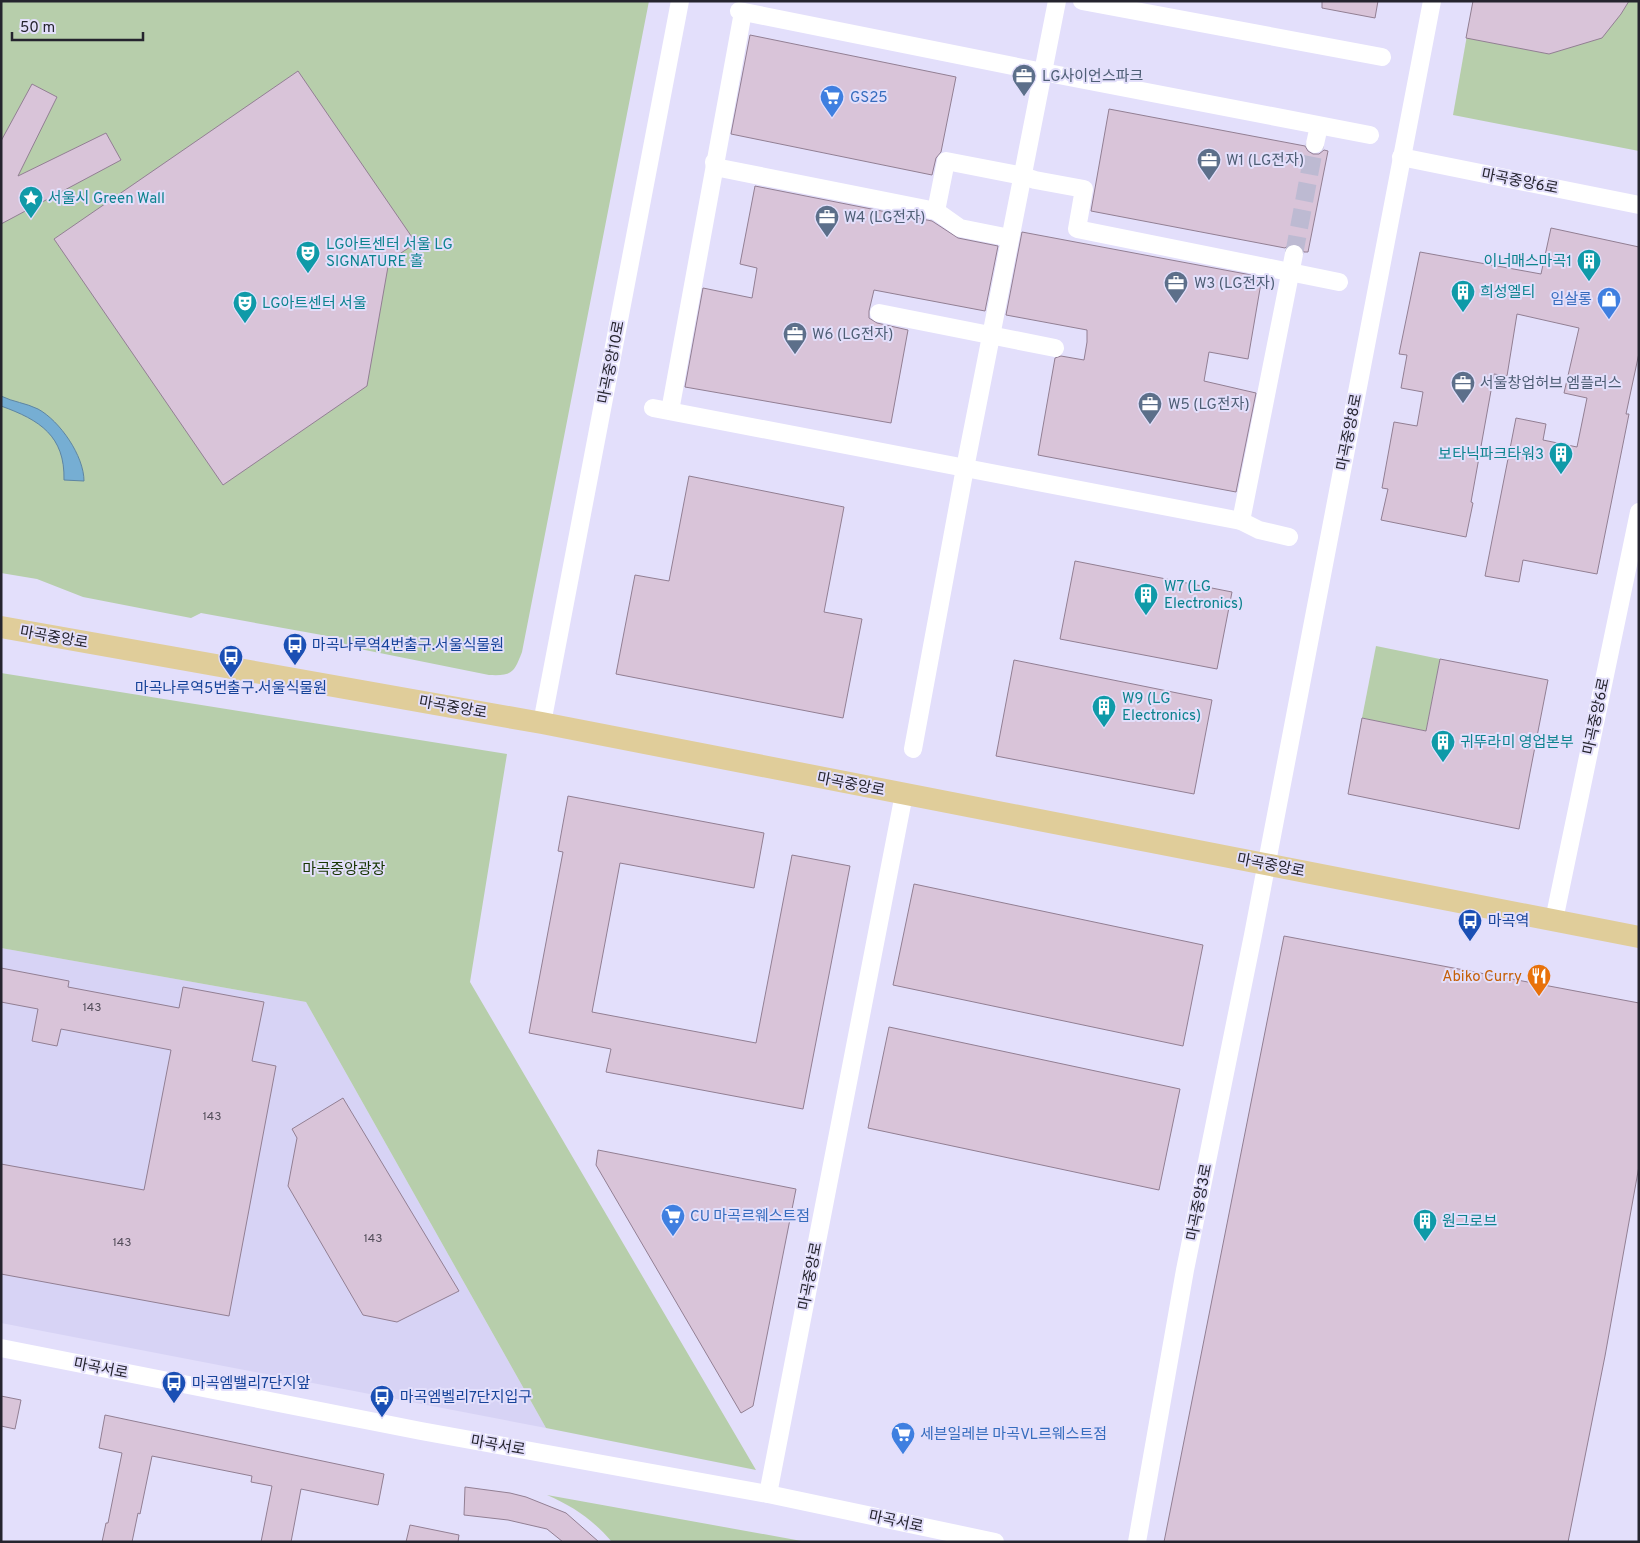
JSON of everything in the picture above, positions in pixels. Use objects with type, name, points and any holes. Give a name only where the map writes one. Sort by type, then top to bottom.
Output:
[{"type":"main road","name":"마곡중앙로","points":[[1,627],[542,723],[1639,937]]},
{"type":"street","name":"마곡중앙10로","points":[[542,723],[680,1]]},
{"type":"street","points":[[913,749],[965,468],[1057,1]]},
{"type":"street","points":[[1082,1],[1382,57]]},
{"type":"street","name":"마곡중앙8로","points":[[1266,864],[1432,1]]},
{"type":"street","points":[[1289,537],[1258,530],[1241,521],[662,409],[714,164],[741,12],[1370,135]]},
{"type":"street","points":[[1315,144],[1319,126]]},
{"type":"street","name":"마곡중앙6로","points":[[1401,157],[1639,205]]},
{"type":"street","points":[[936,211],[946,161],[1084,189],[1077,230],[1339,282]]},
{"type":"street","points":[[714,164],[936,211],[960,228],[1010,238]]},
{"type":"street","points":[[1241,521],[1294,254]]},
{"type":"street","points":[[879,313],[1055,348]]},
{"type":"street","name":"마곡중앙6로","points":[[1554,920],[1639,512]]},
{"type":"street","name":"마곡중앙로","points":[[768,1494],[904,794]]},
{"type":"street","name":"마곡중앙3로","points":[[1137,1542],[1185,1270],[1266,864]]},
{"type":"street","name":"마곡서로","points":[[1,1348],[421,1431],[768,1494],[995,1542]]},
{"type":"shaded area","points":[[1,948],[306,1002],[546,1428],[1,1323]]},
{"type":"green space","points":[[1,1],[649,1],[522,652],[517,665],[511,672],[503,675],[489,675],[350,647],[333,637],[201,613],[191,618],[83,597],[37,579],[1,573]]},
{"type":"green space","points":[[1473,1],[1639,1],[1639,151],[1453,115]]},
{"type":"green space","points":[[1376,646],[1440,659],[1426,731],[1362,718]]},
{"type":"green space","name":"마곡중앙광장","points":[[1,673],[507,754],[470,982],[756,1470],[546,1428],[306,1002],[1,948]]},
{"type":"green space","points":[[547,1495],[807,1542],[612,1542],[582,1514]]},
{"type":"water","points":[[1,396],[38,409],[62,430],[80,461],[84,481],[64,480],[60,452],[55,441],[38,424],[15,411],[1,406]]},
{"type":"building","points":[[1322,1],[1378,1],[1375,18],[1322,8]]},
{"type":"building","points":[[1473,1],[1629,1],[1602,38],[1549,54],[1466,38]]},
{"type":"building","points":[[750,35],[956,77],[941,152],[936,158],[932,175],[731,134]]},
{"type":"building","name":"LG아트센터 서울","points":[[298,71],[416,243],[389,261],[367,386],[223,485],[54,239]]},
{"type":"building","points":[[32,84],[57,97],[18,176],[106,133],[121,160],[1,224],[1,141]]},
{"type":"building","name":"W1 (LG전자)","points":[[1109,109],[1305,146],[1313,154],[1319,154],[1324,150],[1328,151],[1308,252],[1304,252],[1301,246],[1296,244],[1290,244],[1285,248],[1091,211]]},
{"type":"building","points":[[755,186],[932,221],[958,238],[998,246],[985,311],[874,290],[869,318],[877,323],[908,330],[891,423],[685,387],[703,288],[752,298],[757,268],[740,264]]},
{"type":"building","points":[[1551,228],[1639,247],[1639,353],[1626,414],[1629,414],[1597,574],[1523,560],[1519,582],[1485,576],[1516,418],[1546,424],[1543,440],[1577,447],[1587,398],[1564,393],[1579,328],[1517,314],[1507,376],[1494,374],[1466,537],[1381,520],[1388,489],[1382,488],[1394,422],[1417,426],[1423,392],[1401,388],[1407,355],[1399,354],[1420,252],[1541,274]]},
{"type":"building","points":[[1022,232],[1262,277],[1248,359],[1209,352],[1204,381],[1256,393],[1236,492],[1038,455],[1055,358],[1061,356],[1084,360],[1087,330],[1006,315]]},
{"type":"building","points":[[689,476],[844,507],[824,612],[862,619],[843,718],[616,674],[635,575],[669,581]]},
{"type":"building","name":"W7 (LG Electronics)","points":[[1075,561],[1232,592],[1217,669],[1060,639]]},
{"type":"building","name":"귀뚜라미 영업본부","points":[[1440,659],[1548,680],[1519,829],[1348,794],[1362,718],[1426,731]]},
{"type":"building","name":"W9 (LG Electronics)","points":[[1014,660],[1212,700],[1194,794],[996,756]]},
{"type":"building","points":[[568,796],[764,833],[754,888],[620,863],[592,1012],[756,1043],[792,855],[850,866],[803,1109],[606,1072],[611,1049],[529,1033],[563,852],[558,851]]},
{"type":"building","points":[[914,884],[1203,945],[1183,1046],[893,985]]},
{"type":"building","name":"원그로브","points":[[1284,936],[1639,1003],[1639,1166],[1605,1356],[1568,1542],[1164,1542]]},
{"type":"building","points":[[1,968],[69,981],[68,987],[179,1008],[183,987],[264,1002],[252,1061],[276,1066],[229,1316],[1,1274],[1,1164],[144,1190],[171,1050],[61,1029],[57,1046],[32,1041],[38,1009],[1,1002]]},
{"type":"building","points":[[889,1027],[1180,1089],[1159,1190],[868,1128]]},
{"type":"building","points":[[343,1098],[459,1291],[397,1322],[363,1315],[288,1186],[297,1138],[292,1129]]},
{"type":"building","points":[[598,1150],[796,1189],[753,1406],[741,1413],[596,1165]]},
{"type":"building","points":[[1,1396],[21,1400],[15,1429],[1,1426]]},
{"type":"building","points":[[105,1415],[384,1474],[378,1505],[301,1489],[291,1542],[261,1542],[272,1486],[251,1482],[252,1476],[152,1456],[132,1542],[102,1542],[106,1523],[108,1523],[122,1453],[99,1448]]},
{"type":"building","points":[[465,1487],[526,1497],[566,1513],[599,1542],[563,1542],[547,1529],[508,1520],[464,1515]]},
{"type":"building","points":[[410,1525],[459,1535],[458,1542],[406,1542]]},
{"type":"tunnel","points":[[1294,254],[1315,144]]},
{"type":"place","name":"LG사이언스파크","points":[[1024,97]]},
{"type":"place","name":"GS25","points":[[832,118]]},
{"type":"place","name":"W1 (LG전자)","points":[[1209,181]]},
{"type":"place","name":"서울시 Green Wall","points":[[31,219]]},
{"type":"place","name":"W4 (LG전자)","points":[[827,238]]},
{"type":"place","name":"LG아트센터 서울 LG SIGNATURE 홀","points":[[308,274]]},
{"type":"place","name":"이너매스마곡1","points":[[1589,282]]},
{"type":"place","name":"W3 (LG전자)","points":[[1176,304]]},
{"type":"place","name":"희성엘티","points":[[1463,313]]},
{"type":"place","name":"임살롱","points":[[1609,320]]},
{"type":"place","name":"LG아트센터 서울","points":[[245,324]]},
{"type":"place","name":"W6 (LG전자)","points":[[795,355]]},
{"type":"place","name":"서울창업허브 엠플러스","points":[[1463,404]]},
{"type":"place","name":"W5 (LG전자)","points":[[1150,425]]},
{"type":"place","name":"보타닉파크타워3","points":[[1561,475]]},
{"type":"place","name":"W7 (LG Electronics)","points":[[1146,616]]},
{"type":"place","name":"마곡나루역4번출구.서울식물원","points":[[295,666]]},
{"type":"place","name":"마곡나루역5번출구.서울식물원","points":[[231,678]]},
{"type":"place","name":"W9 (LG Electronics)","points":[[1104,728]]},
{"type":"place","name":"귀뚜라미 영업본부","points":[[1443,763]]},
{"type":"place","name":"마곡역","points":[[1470,942]]},
{"type":"place","name":"Abiko Curry","points":[[1539,997]]},
{"type":"place","name":"CU 마곡르웨스트점","points":[[673,1237]]},
{"type":"place","name":"원그로브","points":[[1425,1242]]},
{"type":"place","name":"마곡엠밸리7단지앞","points":[[174,1404]]},
{"type":"place","name":"마곡엠벨리7단지입구","points":[[382,1418]]},
{"type":"place","name":"세븐일레븐 마곡VL르웨스트점","points":[[903,1455]]}]
